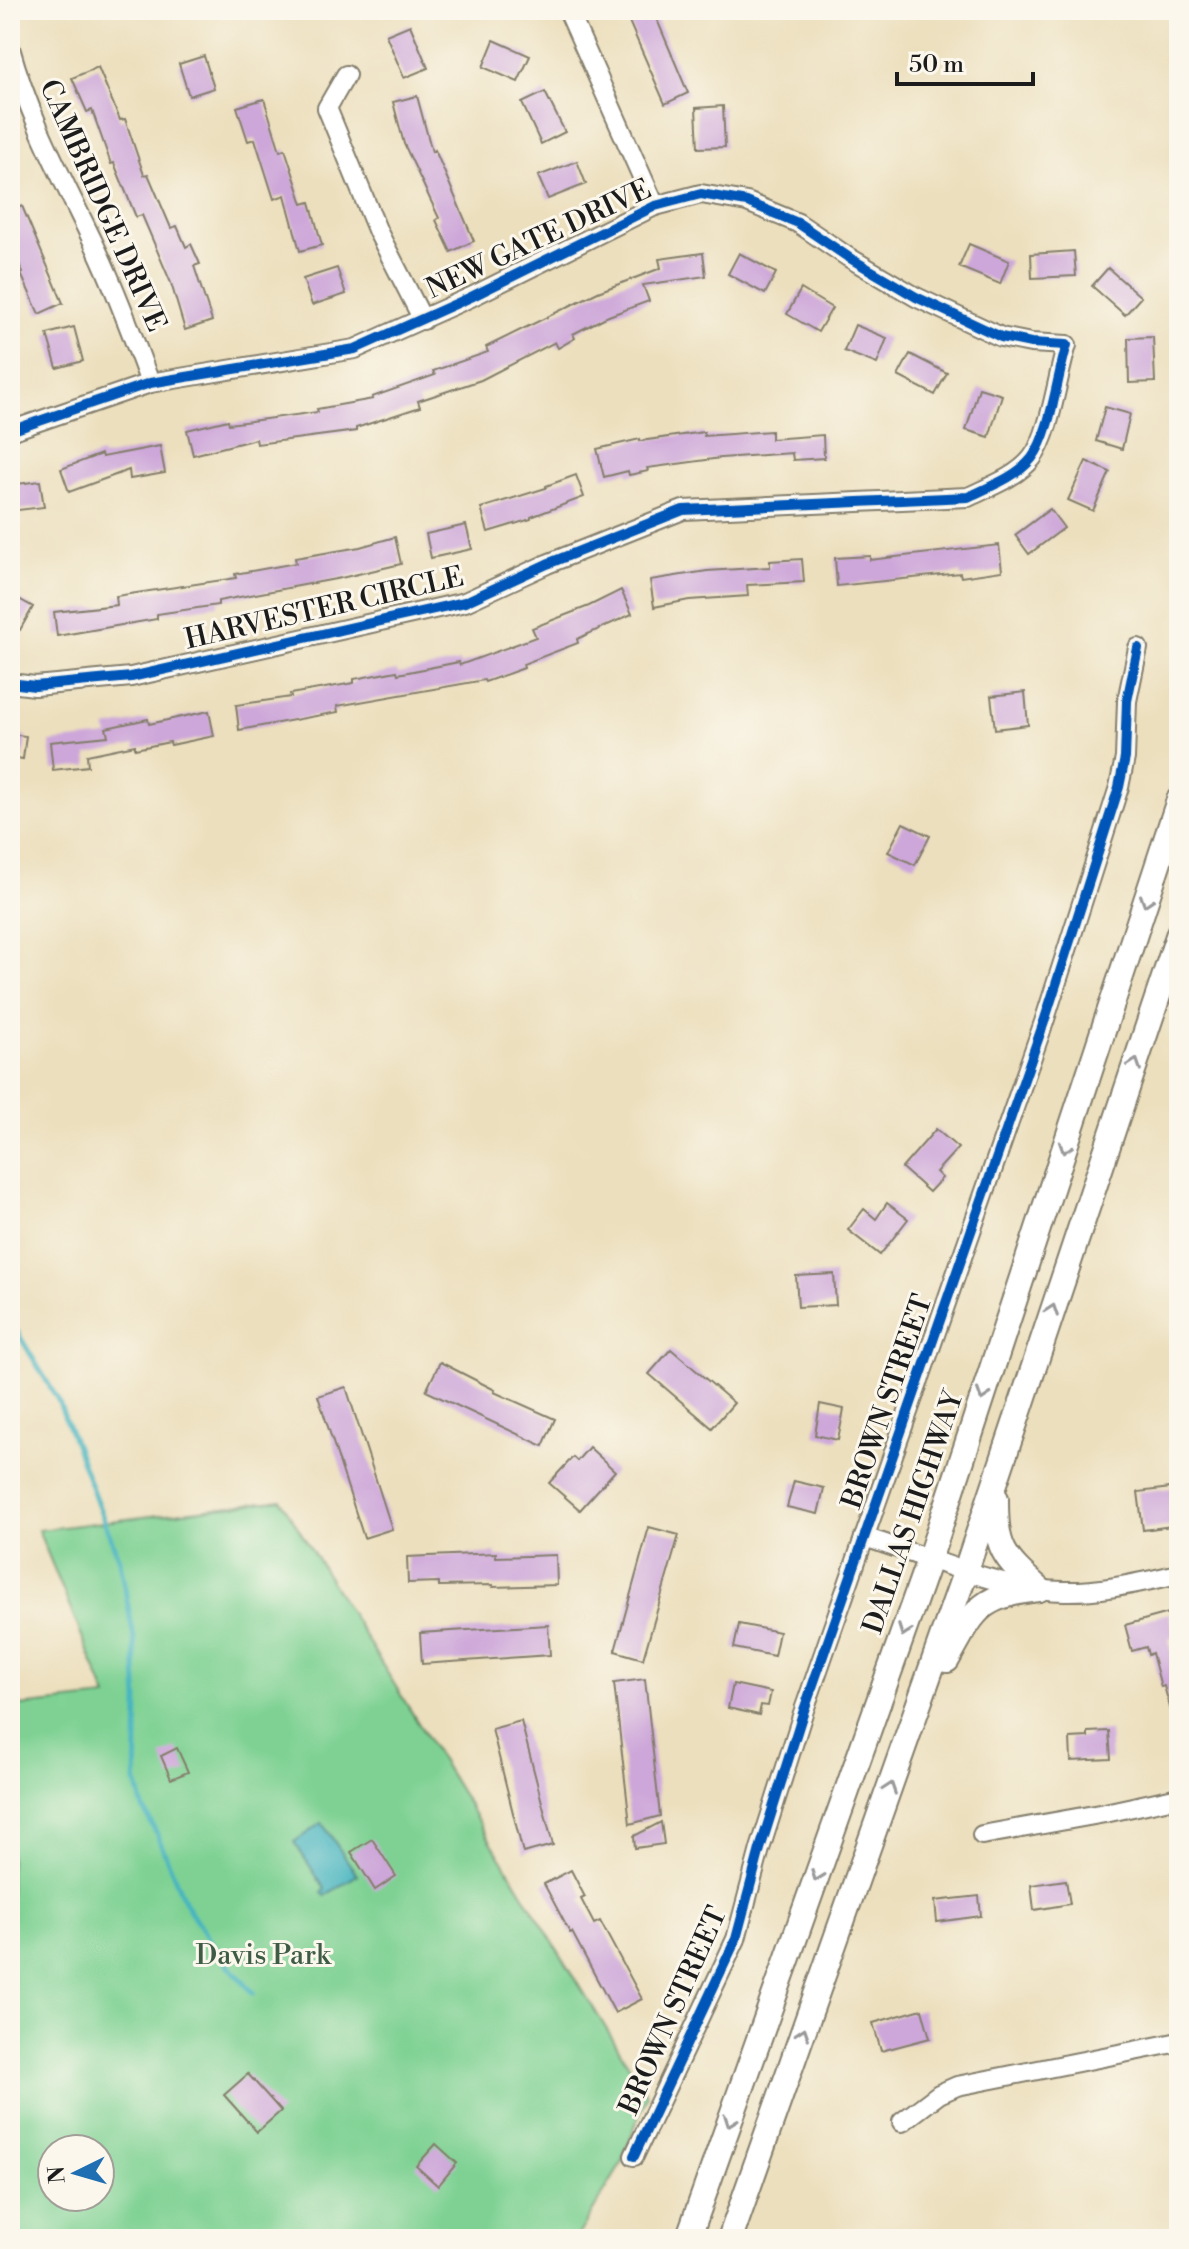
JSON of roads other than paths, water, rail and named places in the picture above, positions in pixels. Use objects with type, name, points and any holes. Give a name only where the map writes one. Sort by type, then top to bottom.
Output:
[{"type":"main road","name":"DALLAS HIGHWAY","points":[[688,2239],[930,1557],[1179,800]]},
{"type":"main road","points":[[730,2239],[966,1570],[1179,933]]},
{"type":"main road","points":[[996,1477],[999,1542],[1012,1565],[1039,1589]]},
{"type":"main road","points":[[913,1722],[973,1614],[997,1597],[1014,1591],[1039,1589]]},
{"type":"street","points":[[568,10],[655,206]]},
{"type":"street","name":"CAMBRIDGE DRIVE","points":[[10,48],[21,88],[95,247],[150,383]]},
{"type":"street","points":[[346,75],[327,108],[378,232],[423,320]]},
{"type":"street","name":"NEW GATE DRIVE","points":[[10,431],[150,383],[355,349],[423,320],[655,206],[701,194],[747,202],[798,223],[848,257],[957,318],[1001,337],[1067,345]]},
{"type":"street","name":"HARVESTER CIRCLE","points":[[10,683],[35,686],[131,677],[465,602],[547,564],[683,510],[968,497],[1005,479],[1032,458],[1047,426],[1067,345]]},
{"type":"street","name":"BROWN STREET","points":[[634,2156],[736,1939],[764,1834],[1044,1022],[1119,787],[1125,758],[1127,701],[1138,648]]},
{"type":"street","name":"BROWN STREET","points":[[864,1537],[966,1570],[1039,1589],[1087,1591],[1179,1574]]},
{"type":"street","points":[[982,1835],[1179,1797]]},
{"type":"street","points":[[902,2122],[939,2094],[957,2086],[1179,2042]]},
{"type":"water","points":[[322,1823],[357,1875],[325,1896],[322,1892],[325,1889],[294,1842]]},
{"type":"waterway","points":[[10,1320],[58,1400],[120,1562],[134,1638],[138,1699],[136,1781],[143,1808],[185,1903],[217,1952],[253,1993]]},
{"type":"park label","name":"Davis Park","points":[[263,1954]]}]
